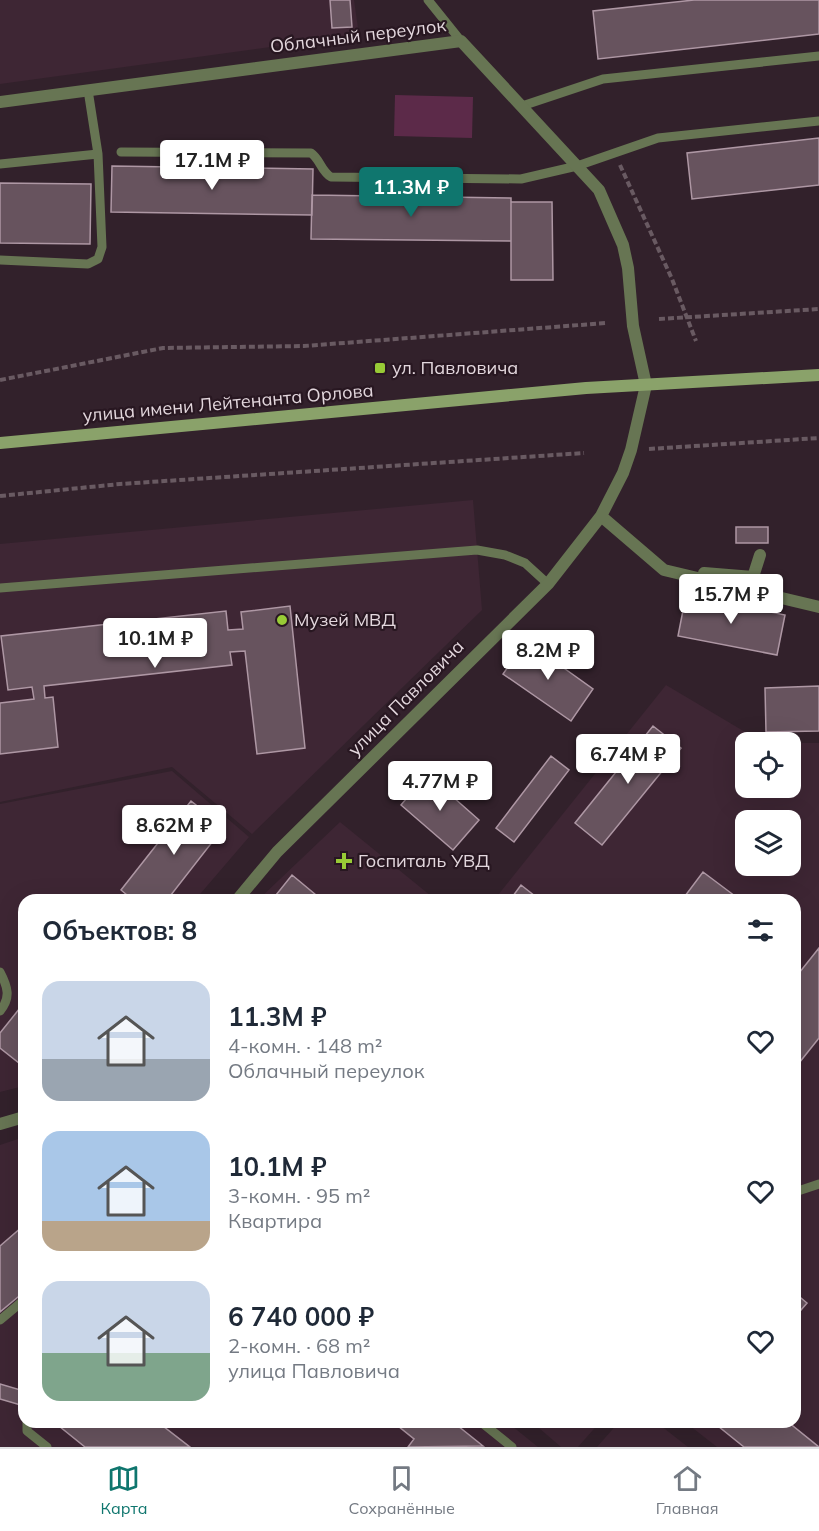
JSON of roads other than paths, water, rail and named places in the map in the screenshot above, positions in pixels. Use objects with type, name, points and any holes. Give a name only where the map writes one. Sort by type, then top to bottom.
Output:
[{"type":"main road","name":"улица имени Лейтенанта Орлова","points":[[0,443],[586,388],[819,375]]},
{"type":"street","name":"Облачный переулок","points":[[0,102],[461,40],[599,190],[623,245],[628,268],[633,326],[646,385]]},
{"type":"street","name":"улица Павловича","points":[[242,894],[277,852],[548,584],[601,516],[623,473],[631,450],[646,385]]},
{"type":"street","points":[[601,516],[664,570],[819,607]]},
{"type":"street","points":[[664,570],[753,577],[760,555]]},
{"type":"street","points":[[0,1124],[18,1119]]},
{"type":"lane","points":[[428,0],[461,40]]},
{"type":"lane","points":[[522,106],[603,79],[819,56]]},
{"type":"lane","points":[[0,260],[88,264],[98,259],[102,247],[98,154],[88,90]]},
{"type":"lane","points":[[121,152],[311,153],[316,156],[325,174],[331,177],[521,179],[577,166],[658,138],[819,121]]},
{"type":"lane","points":[[0,164],[98,154]]},
{"type":"lane","points":[[0,588],[477,550],[505,555],[525,563],[548,584]]},
{"type":"lane","points":[[0,972],[8,991],[6,1003],[0,1011]]},
{"type":"lane","points":[[801,1190],[819,1184]]},
{"type":"lane","points":[[0,1320],[18,1305]]},
{"type":"lane","points":[[27,1428],[27,1431],[47,1447]]},
{"type":"lane","points":[[488,1428],[512,1447]]},
{"type":"place","name":"ул. Павловича","points":[[380,368]]},
{"type":"place","name":"Музей МВД","points":[[282,620]]},
{"type":"place","name":"Госпиталь УВД","points":[[344,861]]}]
